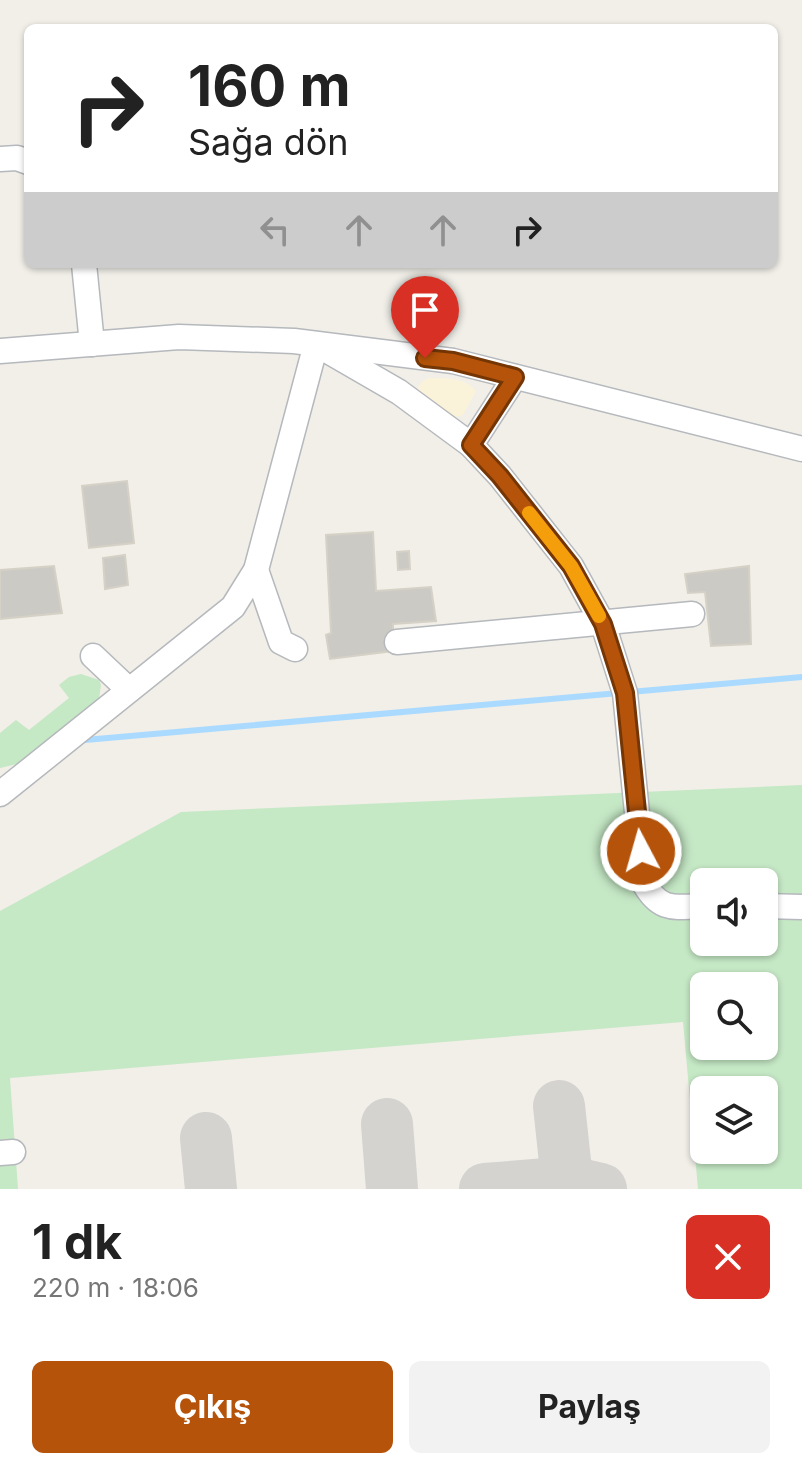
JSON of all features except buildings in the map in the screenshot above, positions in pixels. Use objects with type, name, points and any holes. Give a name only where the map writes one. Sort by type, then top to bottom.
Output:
[{"type":"lane","points":[[0,159],[24,161]]},
{"type":"lane","points":[[84,268],[92,344]]},
{"type":"lane","points":[[0,351],[179,337],[316,344],[453,361],[802,449]]},
{"type":"lane","points":[[316,344],[399,392],[471,445],[500,476],[571,566],[603,624],[625,693],[644,883],[653,899],[665,906],[690,906]]},
{"type":"lane","points":[[0,794],[233,607],[256,570],[316,344]]},
{"type":"lane","points":[[471,445],[515,377]]},
{"type":"lane","points":[[256,570],[281,642],[295,649]]},
{"type":"lane","points":[[397,642],[692,614]]},
{"type":"lane","points":[[93,656],[129,690]]},
{"type":"lane","points":[[778,906],[802,907]]},
{"type":"green space","points":[[81,674],[99,680],[98,705],[21,763],[0,768],[0,733],[16,720],[29,730],[69,698],[59,685],[69,677]]},
{"type":"green space","points":[[802,785],[802,1189],[698,1189],[696,1164],[778,1164],[778,1076],[690,1076],[690,1100],[683,1022],[10,1078],[18,1189],[0,1189],[0,911],[181,812]]},
{"type":"sand","points":[[430,378],[461,381],[476,391],[463,415],[442,414],[425,400],[418,387]]},
{"type":"waterway","points":[[630,692],[802,677]]},
{"type":"waterway","points":[[85,740],[619,693]]},
{"type":"taxiway","points":[[559,1106],[568,1189]]},
{"type":"taxiway","points":[[387,1124],[392,1189]]},
{"type":"taxiway","points":[[206,1138],[211,1189]]},
{"type":"taxiway","points":[[485,1189],[571,1182],[601,1189]]},
{"type":"slow traffic","points":[[529,513],[571,566],[599,616]]},
{"type":"route","points":[[425,358],[453,361],[515,377],[471,445],[500,476],[571,566],[603,624],[625,693],[641,851]]}]
